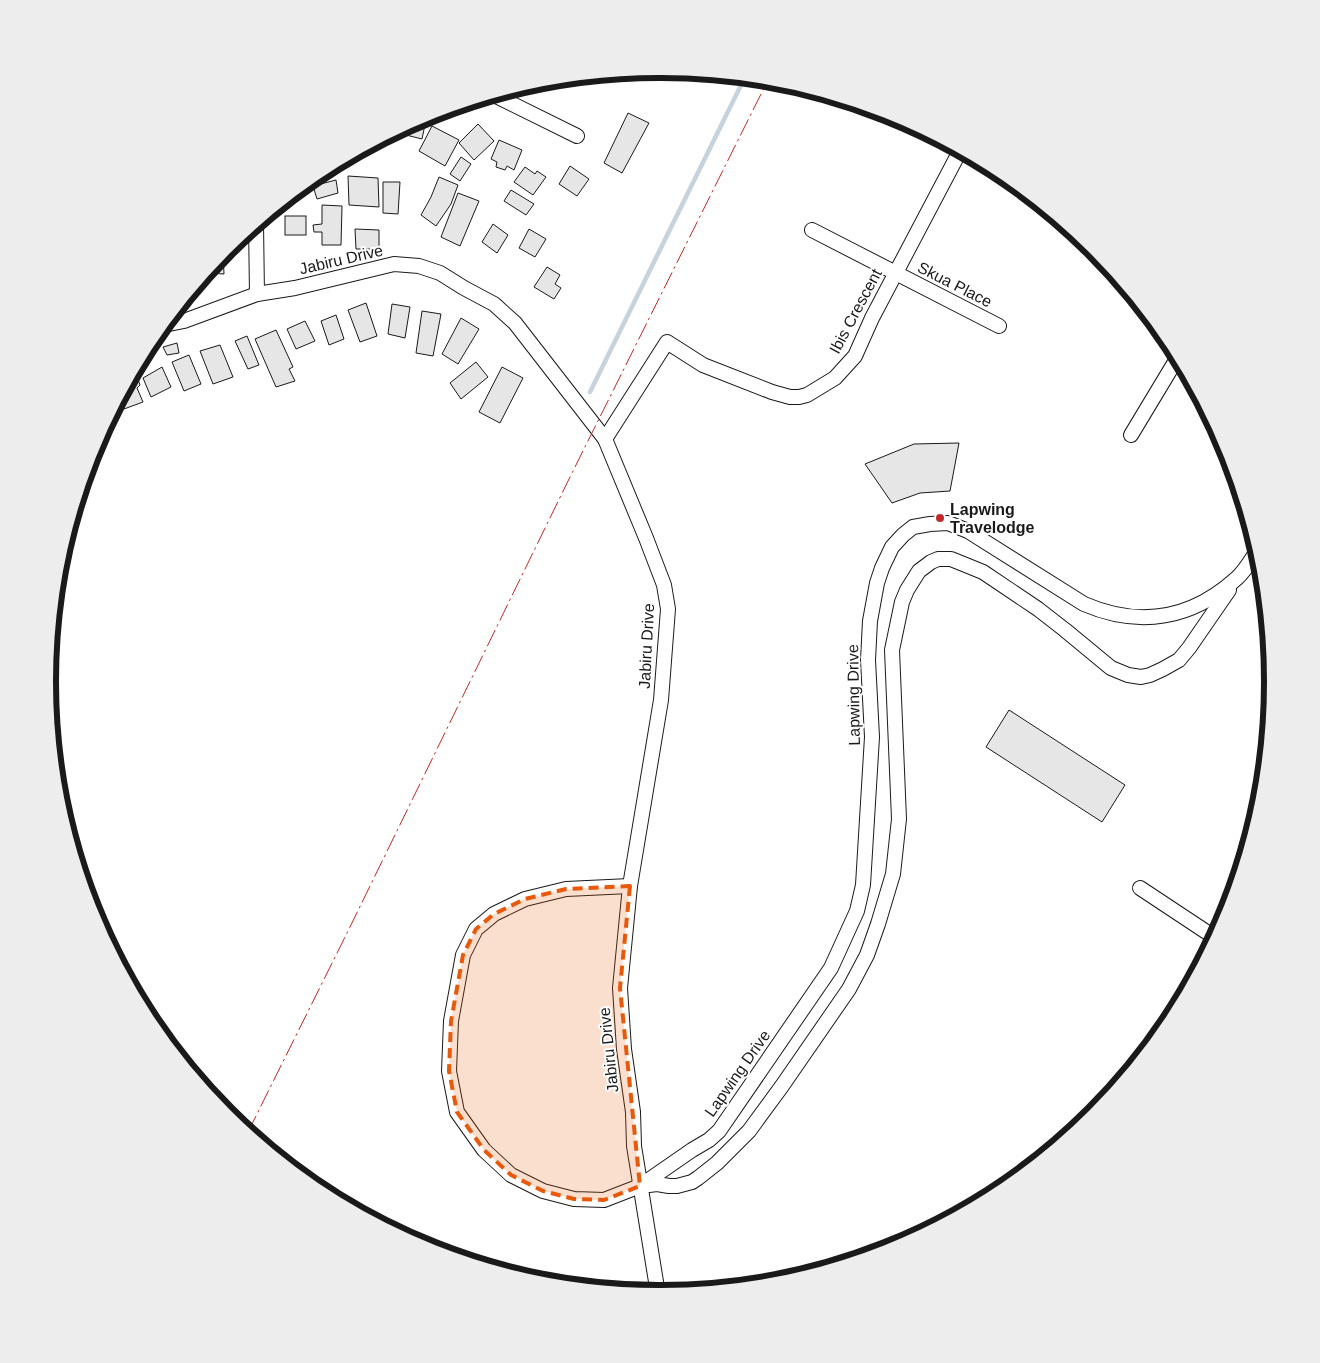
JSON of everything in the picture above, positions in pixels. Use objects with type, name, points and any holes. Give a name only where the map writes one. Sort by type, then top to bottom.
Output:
[{"type":"street","points":[[502,99],[577,136]]},
{"type":"street","name":"Ibis Crescent","points":[[604,439],[667,342],[703,365],[772,392],[790,397],[807,395],[835,378],[855,356],[872,318],[957,156]]},
{"type":"street","name":"Skua Place","points":[[812,230],[998,326]]},
{"type":"street","points":[[256,233],[257,294]]},
{"type":"street","name":"Jabiru Drive","points":[[175,323],[257,294],[295,288],[394,264],[419,266],[440,273],[494,304],[515,322],[604,439],[664,585],[668,610],[661,700],[630,886],[620,988],[624,1049],[633,1112],[634,1146],[656,1285]]},
{"type":"street","points":[[1131,435],[1173,365]]},
{"type":"street","name":"Lapwing Drive","points":[[640,1186],[709,1140],[719,1131],[831,968],[857,911],[863,885],[872,737],[868,660],[870,621],[877,583],[882,568],[892,548],[903,535],[913,527],[921,525],[948,523],[956,525],[1084,604],[1100,611],[1126,617],[1149,617],[1181,612],[1200,604],[1212,598],[1238,577],[1251,559]]},
{"type":"street","points":[[630,886],[566,889],[525,898],[494,914],[476,929],[463,955],[451,1021],[448,1071],[457,1112],[484,1150],[511,1175],[543,1191],[574,1199],[604,1200],[640,1186],[657,1184],[677,1186],[692,1182],[698,1178],[717,1163],[749,1130],[849,989],[867,955],[893,874],[899,819],[892,650],[902,602],[918,571],[938,559],[951,559],[983,572],[1038,609],[1111,668],[1128,675],[1141,677],[1150,675],[1179,660],[1238,577]]},
{"type":"street","points":[[1140,888],[1208,934]]},
{"type":"highlighted area","points":[[630,886],[620,988],[640,1186],[604,1200],[574,1199],[543,1191],[511,1175],[484,1150],[457,1112],[449,1071],[451,1021],[463,955],[476,929],[494,914],[525,899],[566,889]]},
{"type":"building","points":[[628,113],[649,123],[622,173],[604,163]]},
{"type":"building","points":[[478,124],[494,141],[474,160],[459,143]]},
{"type":"building","points":[[425,126],[422,139],[405,135]]},
{"type":"building","points":[[432,126],[459,140],[445,166],[419,151]]},
{"type":"building","points":[[499,140],[522,150],[514,170],[507,166],[505,170],[496,167],[497,162],[491,159]]},
{"type":"building","points":[[461,157],[471,164],[460,181],[450,174]]},
{"type":"building","points":[[570,166],[589,179],[577,196],[559,184]]},
{"type":"building","points":[[525,167],[535,174],[537,171],[546,177],[533,195],[514,182]]},
{"type":"building","points":[[348,176],[378,178],[379,207],[349,205]]},
{"type":"building","points":[[439,177],[458,185],[451,204],[436,226],[421,215]]},
{"type":"building","points":[[336,180],[338,193],[317,199],[314,188],[318,185]]},
{"type":"building","points":[[383,182],[400,182],[398,214],[383,213]]},
{"type":"building","points":[[511,190],[534,204],[526,215],[504,201]]},
{"type":"building","points":[[458,193],[479,201],[460,246],[441,237]]},
{"type":"building","points":[[322,205],[342,206],[341,245],[322,245],[322,232],[314,232],[313,225],[322,224]]},
{"type":"building","points":[[285,216],[306,216],[306,235],[285,235]]},
{"type":"building","points":[[493,224],[508,235],[497,253],[482,242]]},
{"type":"building","points":[[355,229],[379,230],[379,249],[356,249]]},
{"type":"building","points":[[529,229],[546,239],[535,257],[519,248]]},
{"type":"building","points":[[224,265],[224,274],[215,273]]},
{"type":"building","points":[[547,267],[560,275],[555,284],[561,288],[554,299],[534,287]]},
{"type":"building","points":[[366,303],[377,336],[360,342],[348,310]]},
{"type":"building","points":[[392,304],[410,307],[405,338],[388,334]]},
{"type":"building","points":[[422,311],[441,314],[433,356],[416,353]]},
{"type":"building","points":[[336,315],[344,339],[329,345],[321,321]]},
{"type":"building","points":[[461,318],[479,329],[458,364],[442,354]]},
{"type":"building","points":[[305,321],[315,341],[296,349],[287,329]]},
{"type":"building","points":[[276,330],[293,367],[289,369],[295,381],[276,387],[255,339]]},
{"type":"building","points":[[247,336],[259,365],[248,369],[235,341]]},
{"type":"building","points":[[177,343],[179,353],[167,355],[163,347]]},
{"type":"building","points":[[220,345],[233,377],[213,384],[200,351]]},
{"type":"building","points":[[189,355],[201,384],[184,391],[172,362]]},
{"type":"building","points":[[476,362],[488,377],[461,399],[450,383]]},
{"type":"building","points":[[162,367],[171,387],[151,397],[143,378]]},
{"type":"building","points":[[502,367],[523,378],[500,423],[479,412]]},
{"type":"building","points":[[138,379],[140,385],[137,388],[143,402],[124,409],[123,406]]},
{"type":"building","points":[[959,443],[950,491],[920,493],[892,503],[865,464],[914,444]]},
{"type":"building","points":[[1009,710],[1125,785],[1102,822],[986,747]]},
{"type":"waterway","points":[[590,392],[742,83]]},
{"type":"power","points":[[251,1125],[570,477],[765,87]]},
{"type":"place","name":"Lapwing Travelodge","points":[[940,518]]}]
